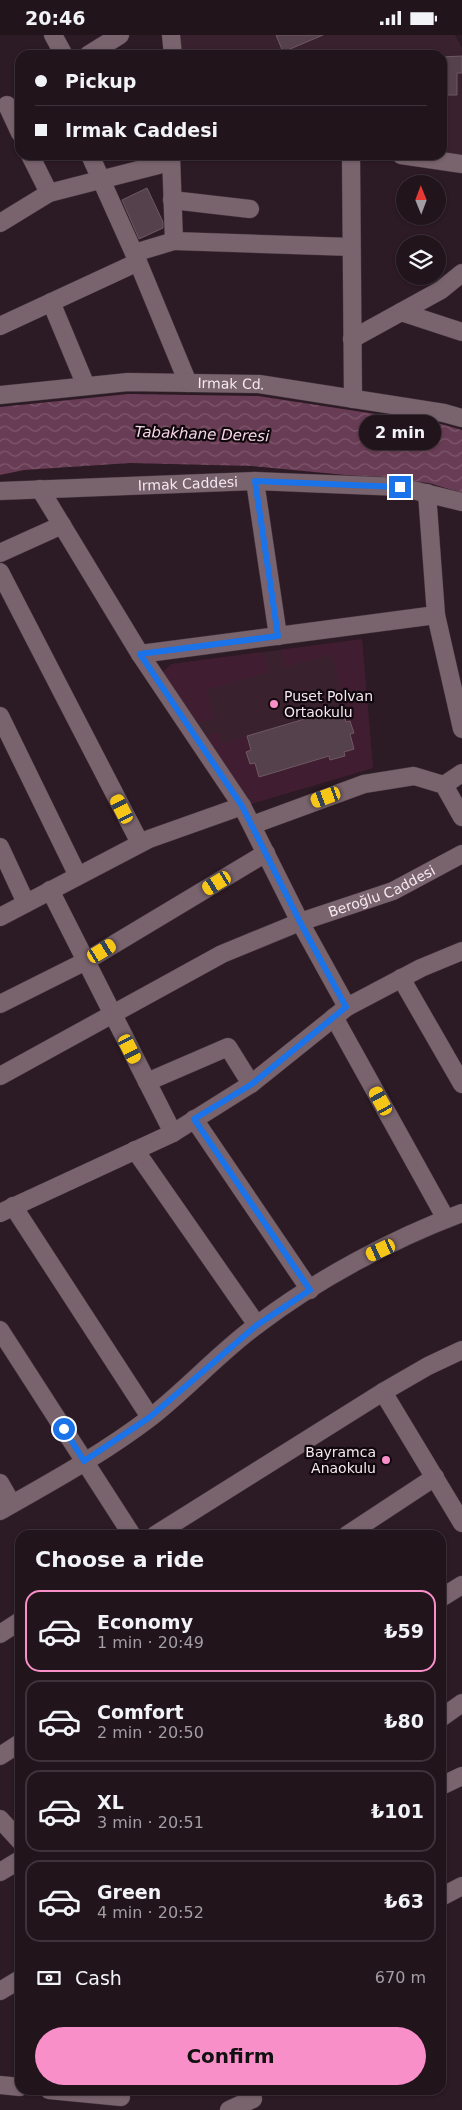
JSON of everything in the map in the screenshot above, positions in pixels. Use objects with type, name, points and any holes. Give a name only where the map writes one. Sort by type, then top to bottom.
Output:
[{"type":"street","points":[[53,35],[61,50]]},
{"type":"street","points":[[96,50],[120,35]]},
{"type":"street","points":[[171,35],[172,50]]},
{"type":"street","points":[[9,103],[15,119]]},
{"type":"street","points":[[32,160],[49,193]]},
{"type":"street","points":[[92,160],[136,257],[188,383]]},
{"type":"street","points":[[0,223],[49,193],[102,180],[167,160]]},
{"type":"street","points":[[170,160],[174,241]]},
{"type":"street","points":[[350,160],[353,399]]},
{"type":"street","points":[[435,160],[462,164]]},
{"type":"street","points":[[172,200],[250,209]]},
{"type":"street","points":[[0,326],[52,302],[136,257],[174,241],[351,247]]},
{"type":"street","points":[[352,339],[441,290],[462,273]]},
{"type":"street","points":[[52,302],[86,386]]},
{"type":"street","points":[[401,312],[462,332]]},
{"type":"street","name":"Irmak Cd.","points":[[0,395],[128,382],[259,384],[444,413],[462,418]]},
{"type":"street","points":[[255,481],[278,636]]},
{"type":"street","name":"Irmak Caddesi","points":[[0,491],[255,481],[400,487],[462,502]]},
{"type":"street","points":[[0,1483],[6,1507],[84,1461],[150,1417],[257,1325],[310,1290],[364,1258],[454,1216],[340,1012],[300,922],[242,806],[140,654],[40,489]]},
{"type":"street","points":[[427,493],[436,615],[462,729]]},
{"type":"street","points":[[0,553],[62,525]]},
{"type":"street","points":[[0,572],[140,843]]},
{"type":"street","points":[[140,654],[436,615]]},
{"type":"street","points":[[0,716],[78,875]]},
{"type":"street","points":[[444,785],[462,773]]},
{"type":"street","points":[[252,825],[364,784],[414,776],[444,785],[462,817]]},
{"type":"street","points":[[0,917],[140,843],[242,806]]},
{"type":"street","points":[[0,847],[26,903]]},
{"type":"street","points":[[0,1004],[86,961],[266,853]]},
{"type":"street","name":"Beroğlu Caddesi","points":[[0,1076],[222,954],[300,922],[393,891],[462,855]]},
{"type":"street","points":[[50,890],[173,1133]]},
{"type":"street","points":[[150,1417],[7,1210],[173,1133],[252,1084],[340,1012],[401,978],[462,951]]},
{"type":"street","points":[[401,978],[462,1084]]},
{"type":"street","points":[[147,1082],[228,1047],[252,1084]]},
{"type":"street","points":[[194,1119],[310,1290]]},
{"type":"street","points":[[135,1150],[257,1325]]},
{"type":"street","points":[[0,1330],[129,1530]]},
{"type":"street","points":[[162,1530],[383,1392],[462,1349]]},
{"type":"street","points":[[383,1392],[462,1523]]},
{"type":"street","points":[[355,1530],[435,1477]]},
{"type":"street","points":[[446,1594],[462,1585]]},
{"type":"street","points":[[0,1634],[15,1624]]},
{"type":"street","points":[[446,1714],[462,1703]]},
{"type":"street","points":[[0,1756],[15,1746]]},
{"type":"street","points":[[446,1783],[462,1775]]},
{"type":"street","points":[[0,1819],[15,1836]]},
{"type":"street","points":[[0,1872],[15,1863]]},
{"type":"street","points":[[446,1894],[462,1886]]},
{"type":"street","points":[[0,1991],[15,1982]]},
{"type":"street","points":[[0,2085],[15,2086]]},
{"type":"street","points":[[89,2095],[121,2099]]},
{"type":"street","points":[[229,2110],[253,2100]]},
{"type":"shaded area","points":[[179,35],[455,35],[462,48],[462,158],[447,156],[447,50],[180,50]]},
{"type":"shaded area","name":"Puset Polvan Ortaokulu","points":[[362,639],[373,768],[251,804],[167,684],[163,672],[171,664]]},
{"type":"shaded area","points":[[362,639],[373,768],[251,804],[204,737],[218,732],[222,744],[247,736],[251,750],[247,752],[255,763],[259,777],[329,756],[330,760],[345,756],[344,752],[354,749],[350,734],[354,733],[350,721],[346,722],[342,708],[346,707],[331,654],[285,667],[280,650]]},
{"type":"shaded area","points":[[264,652],[270,672],[206,690],[214,718],[195,724],[167,684],[163,672],[171,664]]},
{"type":"water","name":"Tabakhane Deresi","points":[[128,394],[258,396],[441,424],[462,430],[462,493],[429,483],[252,466],[130,463],[24,470],[0,475],[0,407]]},
{"type":"building","points":[[276,35],[323,35],[288,50],[282,50]]},
{"type":"building","points":[[462,56],[462,73],[457,73],[457,95],[447,95],[447,57]]},
{"type":"building","points":[[147,188],[163,222],[163,228],[139,239],[122,200]]},
{"type":"building","points":[[342,708],[346,722],[350,721],[354,733],[350,734],[354,749],[344,752],[345,756],[330,760],[329,756],[259,777],[255,763],[250,764],[246,752],[251,750],[247,736]]},
{"type":"place","name":"Puset Polvan Ortaokulu","points":[[274,704]]},
{"type":"place","name":"Bayramca Anaokulu","points":[[386,1460]]},
{"type":"route","points":[[64,1429],[84,1461],[150,1417],[257,1325],[310,1290],[194,1119],[252,1084],[346,1007],[300,922],[242,806],[140,654],[278,636],[255,481],[400,487]]}]
